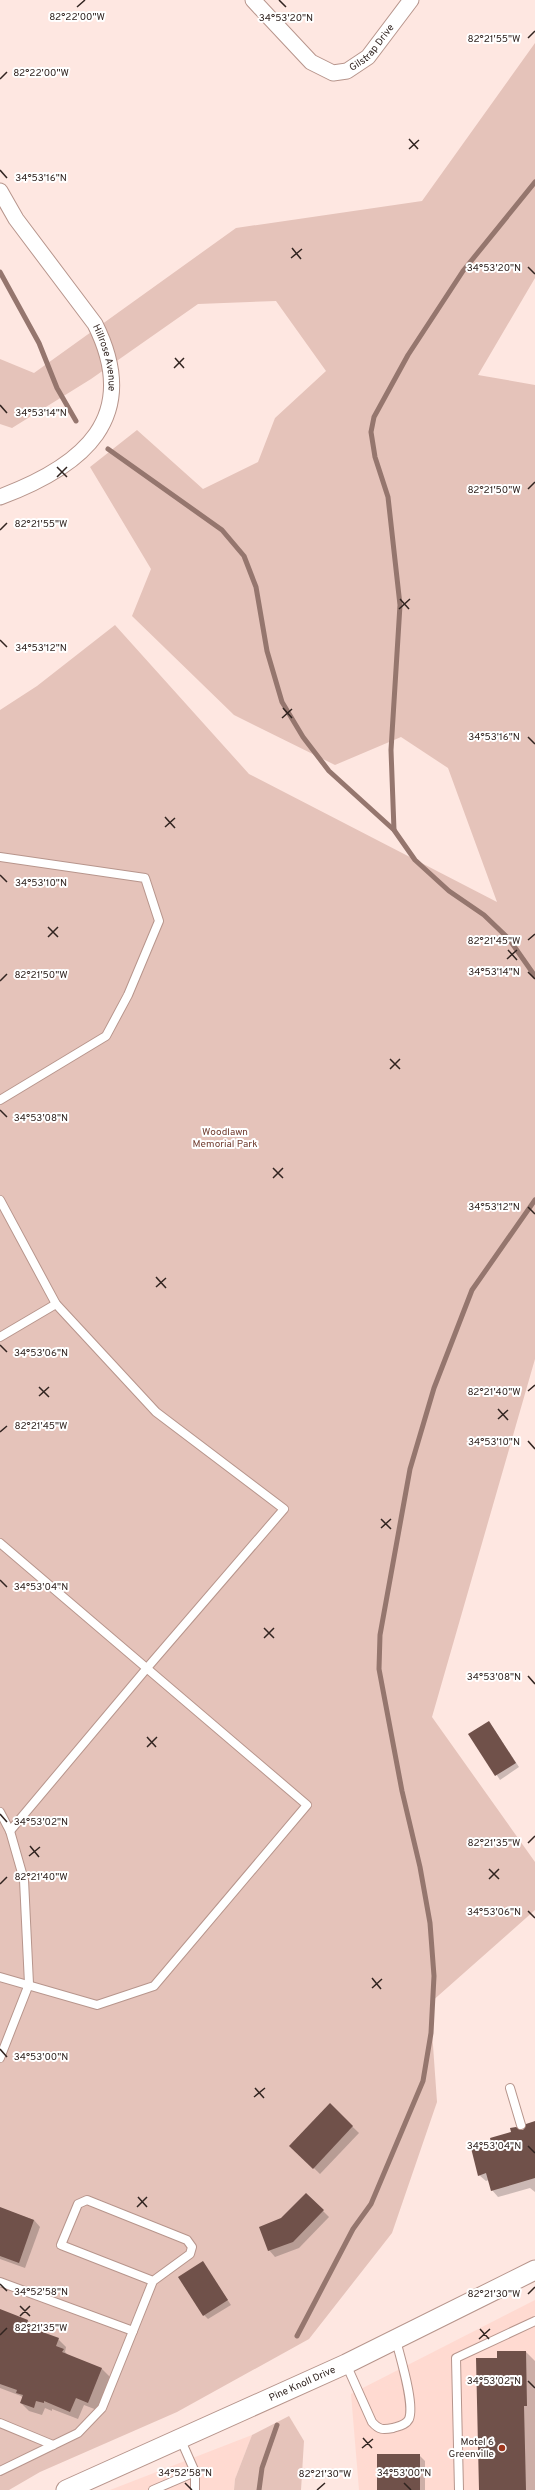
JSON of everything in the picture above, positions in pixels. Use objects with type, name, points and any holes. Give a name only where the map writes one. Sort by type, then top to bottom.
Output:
[{"type":"street","name":"Gilstrap Drive","points":[[253,0],[311,62],[318,68],[333,73],[347,71],[368,57],[411,0]]},
{"type":"street","name":"Hillrose Avenue","points":[[0,191],[16,219],[95,324],[105,343],[113,382],[106,416],[98,432],[80,453],[54,473],[0,497]]},
{"type":"street","name":"Pine Knoll Drive","points":[[66,2490],[346,2364],[535,2270]]},
{"type":"lane","points":[[0,857],[145,878],[159,921],[128,995],[106,1036],[0,1100]]},
{"type":"lane","points":[[0,1200],[56,1304],[156,1412],[284,1509],[146,1668],[10,1831]]},
{"type":"lane","points":[[0,1337],[56,1304]]},
{"type":"lane","points":[[0,1543],[307,1806],[154,1986],[97,2005],[29,1984],[0,1977]]},
{"type":"lane","points":[[0,1812],[10,1831],[24,1880],[29,1984],[0,2058]]},
{"type":"lane","points":[[510,2088],[521,2125]]},
{"type":"lane","points":[[0,2471],[78,2433],[102,2408],[153,2282],[190,2254],[192,2247],[187,2240],[87,2200],[78,2204],[61,2245],[153,2282]]},
{"type":"lane","points":[[0,2282],[133,2331]]},
{"type":"lane","points":[[458,2490],[456,2358],[535,2320]]},
{"type":"lane","points":[[346,2364],[372,2422],[378,2428],[383,2430],[403,2425],[409,2419],[410,2407],[396,2340]]},
{"type":"lane","points":[[0,2423],[53,2444]]},
{"type":"lane","points":[[180,2438],[195,2472],[195,2490]]},
{"type":"lane","points":[[153,2490],[195,2472]]},
{"type":"shaded area","points":[[535,2300],[535,2490],[359,2490],[351,2394]]},
{"type":"shaded area","points":[[252,2435],[235,2479],[234,2490],[110,2490]]},
{"type":"green space","name":"Woodlawn Memorial Park","points":[[535,43],[535,278],[478,375],[535,385],[535,1359],[432,1717],[535,1862],[535,1910],[430,2003],[437,2102],[392,2233],[309,2339],[177,2412],[40,2472],[9,2490],[0,2490],[0,710],[37,686],[115,625],[249,774],[497,902],[448,768],[401,737],[335,765],[234,715],[132,616],[151,569],[90,467],[137,430],[203,489],[258,462],[275,418],[326,371],[276,301],[198,304],[91,379],[12,428],[0,424],[0,359],[34,373],[236,228],[422,201]]},
{"type":"green space","points":[[289,2416],[304,2441],[301,2490],[234,2490],[235,2479],[252,2435]]},
{"type":"building","points":[[489,1721],[516,1763],[495,1776],[468,1734]]},
{"type":"building","points":[[330,2103],[353,2126],[313,2169],[289,2146]]},
{"type":"building","points":[[535,2121],[535,2178],[491,2191],[486,2173],[478,2176],[471,2148],[491,2142],[490,2138],[511,2132],[510,2128],[516,2127],[523,2130],[526,2124]]},
{"type":"building","points":[[306,2193],[324,2210],[293,2242],[268,2251],[259,2227],[281,2218]]},
{"type":"building","points":[[0,2207],[34,2220],[19,2263],[0,2256]]},
{"type":"building","points":[[203,2261],[228,2300],[203,2316],[178,2277]]},
{"type":"building","points":[[0,2309],[28,2320],[26,2326],[59,2338],[56,2346],[64,2349],[62,2352],[102,2368],[88,2403],[76,2398],[70,2412],[44,2401],[44,2403],[36,2401],[34,2408],[20,2403],[23,2395],[16,2393],[17,2390],[0,2384]]},
{"type":"building","name":"Motel 6 Greenville","points":[[497,2351],[526,2351],[527,2406],[524,2406],[526,2490],[479,2490],[476,2358],[497,2358]]},
{"type":"building","points":[[377,2454],[420,2454],[420,2490],[377,2490]]},
{"type":"waterway","points":[[394,830],[391,750],[400,605],[388,497],[375,457],[371,432],[374,417],[408,355],[463,271],[535,182]]},
{"type":"waterway","points":[[0,272],[39,343],[57,388],[76,421]]},
{"type":"waterway","points":[[108,449],[222,530],[244,556],[256,587],[267,651],[282,702],[303,737],[329,771],[394,830],[415,860],[449,891],[484,915],[509,939],[535,976]]},
{"type":"waterway","points":[[297,2336],[353,2229],[371,2204],[423,2081],[431,2033],[434,1976],[430,1923],[420,1867],[402,1791],[379,1669],[380,1635],[410,1469],[434,1388],[472,1290],[535,1200]]},
{"type":"waterway","points":[[259,2490],[262,2468],[277,2425]]},
{"type":"place","name":"Motel 6 Greenville","points":[[502,2448]]}]
